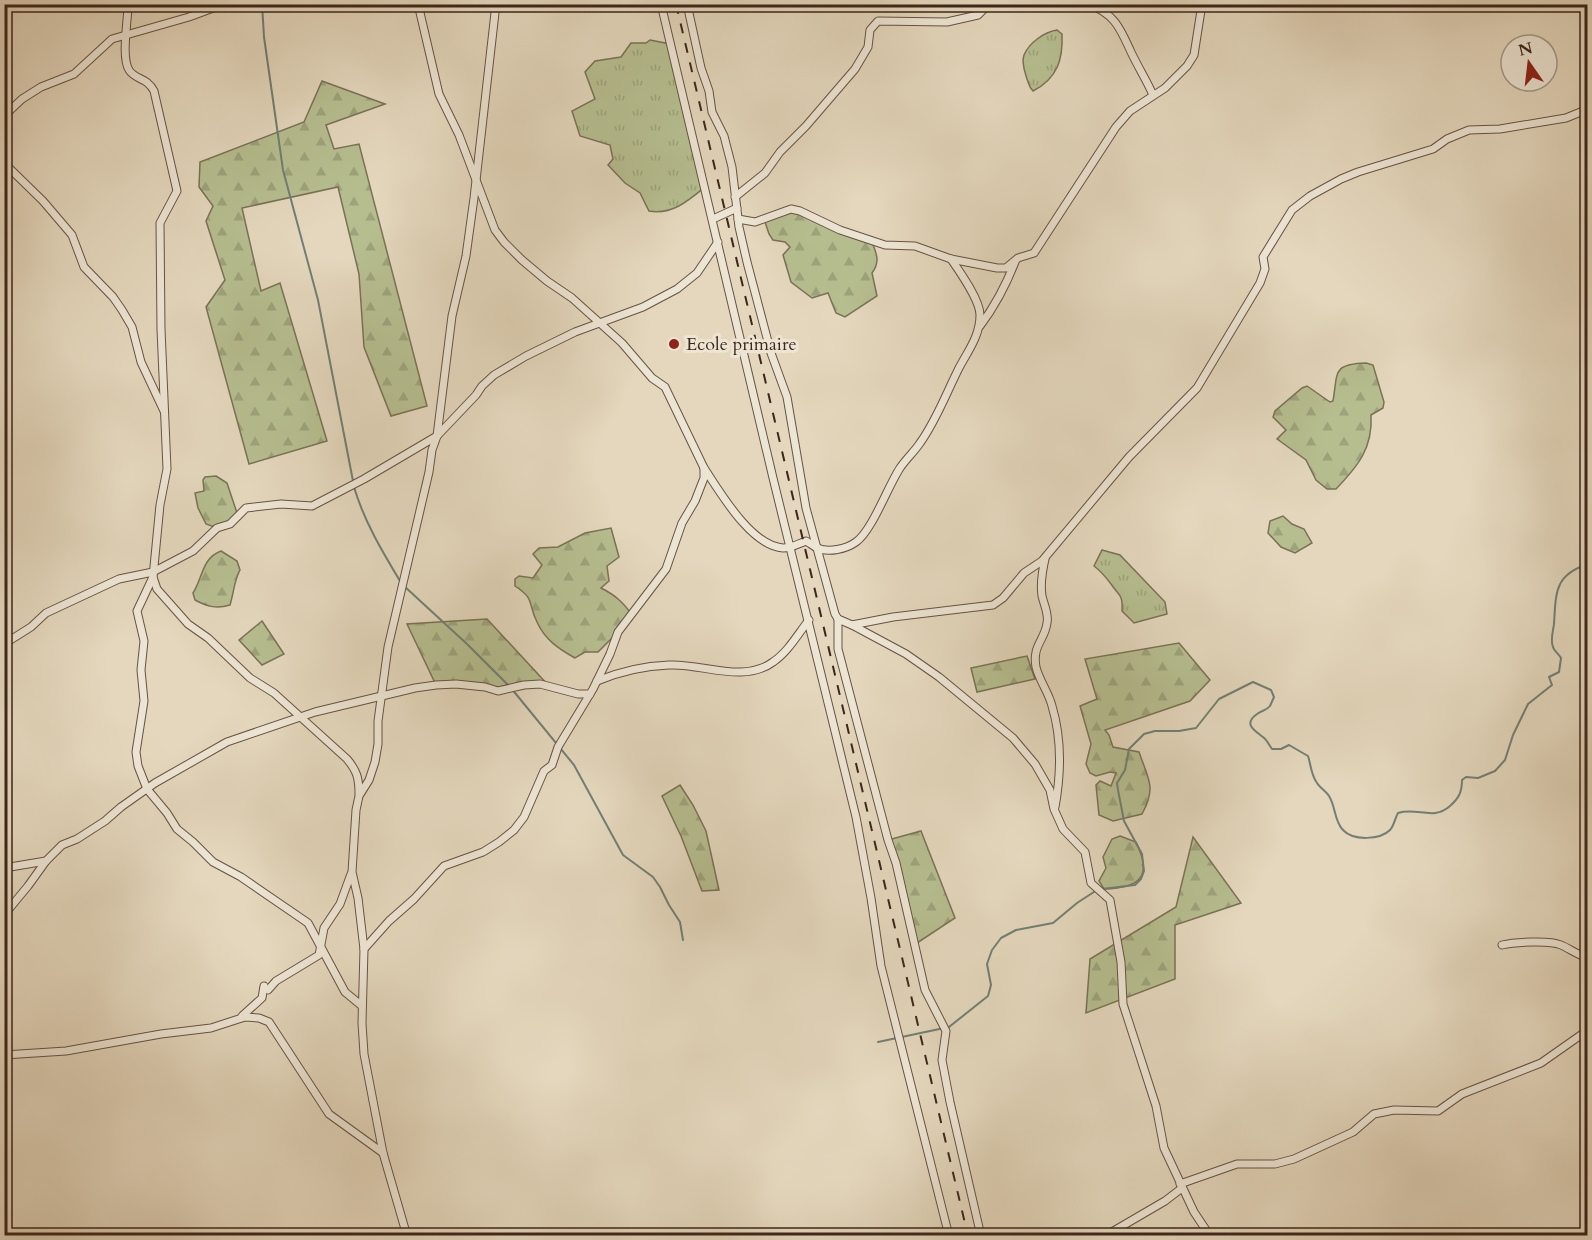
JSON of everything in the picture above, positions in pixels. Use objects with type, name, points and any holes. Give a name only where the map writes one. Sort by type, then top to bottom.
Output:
[{"type":"street","points":[[128,4],[126,63],[130,72],[149,83],[154,91],[177,191],[160,223],[167,469],[160,504],[153,575],[137,611],[144,641],[141,670],[144,701],[136,752],[138,766],[147,789],[177,829],[213,862],[241,877],[308,923],[345,992],[362,1006]]},
{"type":"street","points":[[4,116],[22,99],[41,87],[74,74],[112,39],[189,17],[224,4]]},
{"type":"street","points":[[418,4],[439,94],[475,176],[495,230],[522,260],[572,298],[622,343],[652,378],[665,387],[704,468],[740,519],[757,536],[773,545],[790,547],[806,541],[816,548],[825,550],[842,548],[855,543],[865,533],[900,468],[929,428],[979,328],[992,311],[1006,284],[1016,260]]},
{"type":"street","points":[[359,796],[369,780],[375,762],[380,698],[396,610],[437,436],[452,316],[466,256],[496,4]]},
{"type":"street","points":[[661,4],[856,817],[881,966],[949,1236]]},
{"type":"street","points":[[687,4],[712,112],[724,136],[732,167],[738,219],[747,262],[771,352],[787,397],[804,497],[816,548],[838,619],[838,649],[896,863],[925,990],[945,1031],[942,1060],[981,1236]]},
{"type":"street","points":[[735,197],[765,173],[780,152],[806,126],[855,69],[868,47],[870,30],[878,21],[946,22],[978,15],[989,4]]},
{"type":"street","points":[[1088,4],[1110,16],[1123,33],[1154,95]]},
{"type":"street","points":[[738,219],[755,222],[791,209],[840,230],[885,245],[915,246],[951,259],[1002,268],[1008,267],[1016,260],[1034,253],[1116,127],[1130,111],[1170,83],[1187,66],[1194,55],[1202,4]]},
{"type":"street","points":[[852,625],[893,617],[993,605],[1003,598],[1024,573],[1046,557],[1129,457],[1188,399],[1202,382],[1258,287],[1265,269],[1263,258],[1292,210],[1310,196],[1341,179],[1433,149],[1447,139],[1469,130],[1500,129],[1566,118],[1587,109]]},
{"type":"street","points":[[4,163],[72,235],[84,267],[122,309],[132,327],[141,362],[165,414]]},
{"type":"street","points":[[713,219],[737,208]]},
{"type":"street","points":[[4,644],[31,627],[46,613],[119,579],[153,575],[193,551],[217,528],[230,524],[246,508],[280,504],[312,506],[332,497],[437,436],[494,375],[555,341],[612,317],[643,307],[677,289],[697,273],[718,242]]},
{"type":"street","points":[[951,259],[979,307],[979,328]]},
{"type":"street","points":[[363,949],[444,866],[483,852],[500,842],[524,817],[544,771],[552,765],[558,747],[597,681],[618,632],[666,569],[681,523],[695,501],[704,478],[704,468]]},
{"type":"street","points":[[1046,557],[1040,580],[1048,618],[1047,626],[1037,645],[1036,668],[1052,705],[1058,738],[1060,779],[1054,810]]},
{"type":"street","points":[[153,575],[157,589],[188,624],[208,638],[250,678],[274,693],[303,718],[357,771],[359,796],[352,872],[361,922],[363,949],[364,1054],[383,1154],[407,1236]]},
{"type":"street","points":[[838,619],[906,654],[939,677],[1013,738],[1030,757],[1047,784],[1054,810],[1063,829],[1085,852],[1091,883],[1110,900],[1121,962],[1123,1004],[1156,1106],[1164,1148],[1194,1212],[1210,1236]]},
{"type":"street","points":[[597,681],[630,669],[669,665],[691,665],[720,672],[759,669],[772,663],[783,653],[809,620]]},
{"type":"street","points":[[4,915],[46,861],[62,845],[77,839],[105,821],[121,807],[177,769],[227,742],[261,729],[303,718],[315,712],[415,688],[456,684],[485,687],[498,691],[540,684],[578,694],[590,694]]},
{"type":"street","points":[[4,868],[46,861]]},
{"type":"street","points":[[240,1018],[262,998],[266,988],[319,955],[324,928],[340,904],[352,872]]},
{"type":"street","points":[[1502,945],[1521,942],[1557,944],[1587,958]]},
{"type":"street","points":[[4,1056],[66,1051],[211,1028],[240,1018],[257,1017],[268,1022],[329,1114],[383,1154]]},
{"type":"street","points":[[1105,1236],[1165,1201],[1181,1186],[1237,1164],[1275,1164],[1294,1159],[1353,1132],[1374,1114],[1394,1110],[1438,1111],[1464,1093],[1541,1063],[1587,1030]]},
{"type":"green space","points":[[1057,30],[1062,34],[1060,60],[1048,80],[1033,91],[1024,70],[1024,55],[1029,46],[1038,39]]},
{"type":"green space","points":[[650,40],[670,44],[705,187],[679,206],[657,212],[649,211],[640,193],[625,183],[608,165],[613,159],[610,145],[580,136],[572,111],[595,99],[585,72],[595,61],[621,57],[631,43],[646,43]]},
{"type":"green space","points":[[322,81],[385,104],[326,125],[334,149],[359,144],[427,406],[391,416],[364,347],[359,274],[338,187],[242,208],[261,291],[280,283],[327,441],[249,464],[206,307],[225,280],[206,221],[213,206],[199,187],[200,162],[304,122]]},
{"type":"green space","points":[[791,209],[871,240],[877,256],[872,273],[877,296],[845,317],[836,313],[828,293],[812,298],[791,282],[783,255],[790,247],[785,242],[773,240],[764,219]]},
{"type":"green space","points":[[1366,363],[1373,365],[1384,402],[1383,408],[1371,415],[1367,447],[1357,464],[1336,489],[1327,489],[1316,480],[1306,460],[1277,439],[1286,430],[1273,417],[1275,411],[1307,386],[1330,402],[1333,401],[1337,376],[1342,368],[1347,365]]},
{"type":"green space","points":[[216,476],[227,483],[238,516],[217,528],[206,524],[198,508],[195,493],[204,491],[205,477]]},
{"type":"green space","points":[[1283,516],[1292,524],[1304,529],[1312,543],[1295,553],[1281,547],[1268,533],[1270,521]]},
{"type":"green space","points":[[611,528],[619,557],[607,566],[609,581],[601,588],[618,599],[632,615],[598,652],[585,652],[575,658],[544,634],[534,615],[529,598],[515,586],[515,579],[519,576],[533,578],[542,565],[533,554],[539,548],[558,547],[585,533]]},
{"type":"green space","points":[[1102,550],[1120,555],[1165,602],[1167,614],[1134,623],[1122,611],[1120,596],[1094,566]]},
{"type":"green space","points":[[221,551],[237,561],[240,570],[230,605],[213,607],[195,600],[193,593],[206,563]]},
{"type":"green space","points":[[487,619],[549,686],[540,684],[498,691],[436,685],[407,624]]},
{"type":"green space","points":[[262,621],[284,654],[262,665],[239,640]]},
{"type":"green space","points":[[1179,643],[1210,680],[1190,701],[1105,730],[1113,747],[1139,752],[1150,783],[1147,805],[1142,814],[1113,821],[1099,815],[1096,785],[1100,781],[1111,786],[1116,773],[1110,772],[1096,776],[1090,773],[1086,764],[1091,744],[1080,706],[1097,699],[1085,659]]},
{"type":"green space","points":[[1027,656],[1035,679],[977,692],[971,668]]},
{"type":"green space","points":[[680,785],[706,831],[719,890],[702,891],[681,836],[662,796]]},
{"type":"green space","points":[[921,831],[955,918],[914,945],[888,840]]},
{"type":"green space","points":[[1120,836],[1136,842],[1141,854],[1143,872],[1134,883],[1104,889],[1099,881],[1106,868],[1103,857],[1112,839]]},
{"type":"green space","points":[[1193,837],[1241,903],[1175,925],[1175,979],[1086,1013],[1090,959],[1176,907]]},
{"type":"waterway","points":[[262,4],[264,37],[283,170],[318,300],[353,481]]},
{"type":"waterway","points":[[354,487],[368,524],[400,581]]},
{"type":"waterway","points":[[1102,889],[1135,885],[1141,879],[1144,871],[1142,854],[1124,821],[1117,783],[1125,770],[1129,749],[1144,734],[1196,728],[1219,699],[1253,682],[1271,690],[1274,697],[1270,706],[1253,718],[1251,727],[1266,740],[1272,749],[1281,749],[1289,745],[1308,756],[1315,780],[1329,796],[1338,822],[1347,834],[1367,838],[1380,836],[1391,828],[1398,813],[1412,811],[1438,813],[1450,806],[1461,791],[1462,780],[1466,777],[1478,778],[1495,771],[1505,760],[1513,735],[1528,704],[1552,685],[1549,677],[1559,672],[1561,658],[1552,642],[1559,586],[1569,574],[1588,564]]},
{"type":"waterway","points":[[404,586],[511,688],[574,765],[623,855],[653,877],[660,887],[680,922],[683,940]]},
{"type":"waterway","points":[[878,1042],[949,1027],[988,996],[991,985],[987,964],[992,950],[1001,938],[1016,930],[1053,923],[1097,890]]},
{"type":"railway","points":[[676,4],[968,1236]]},
{"type":"place","name":"Ecole primaire","points":[[674,344]]}]
